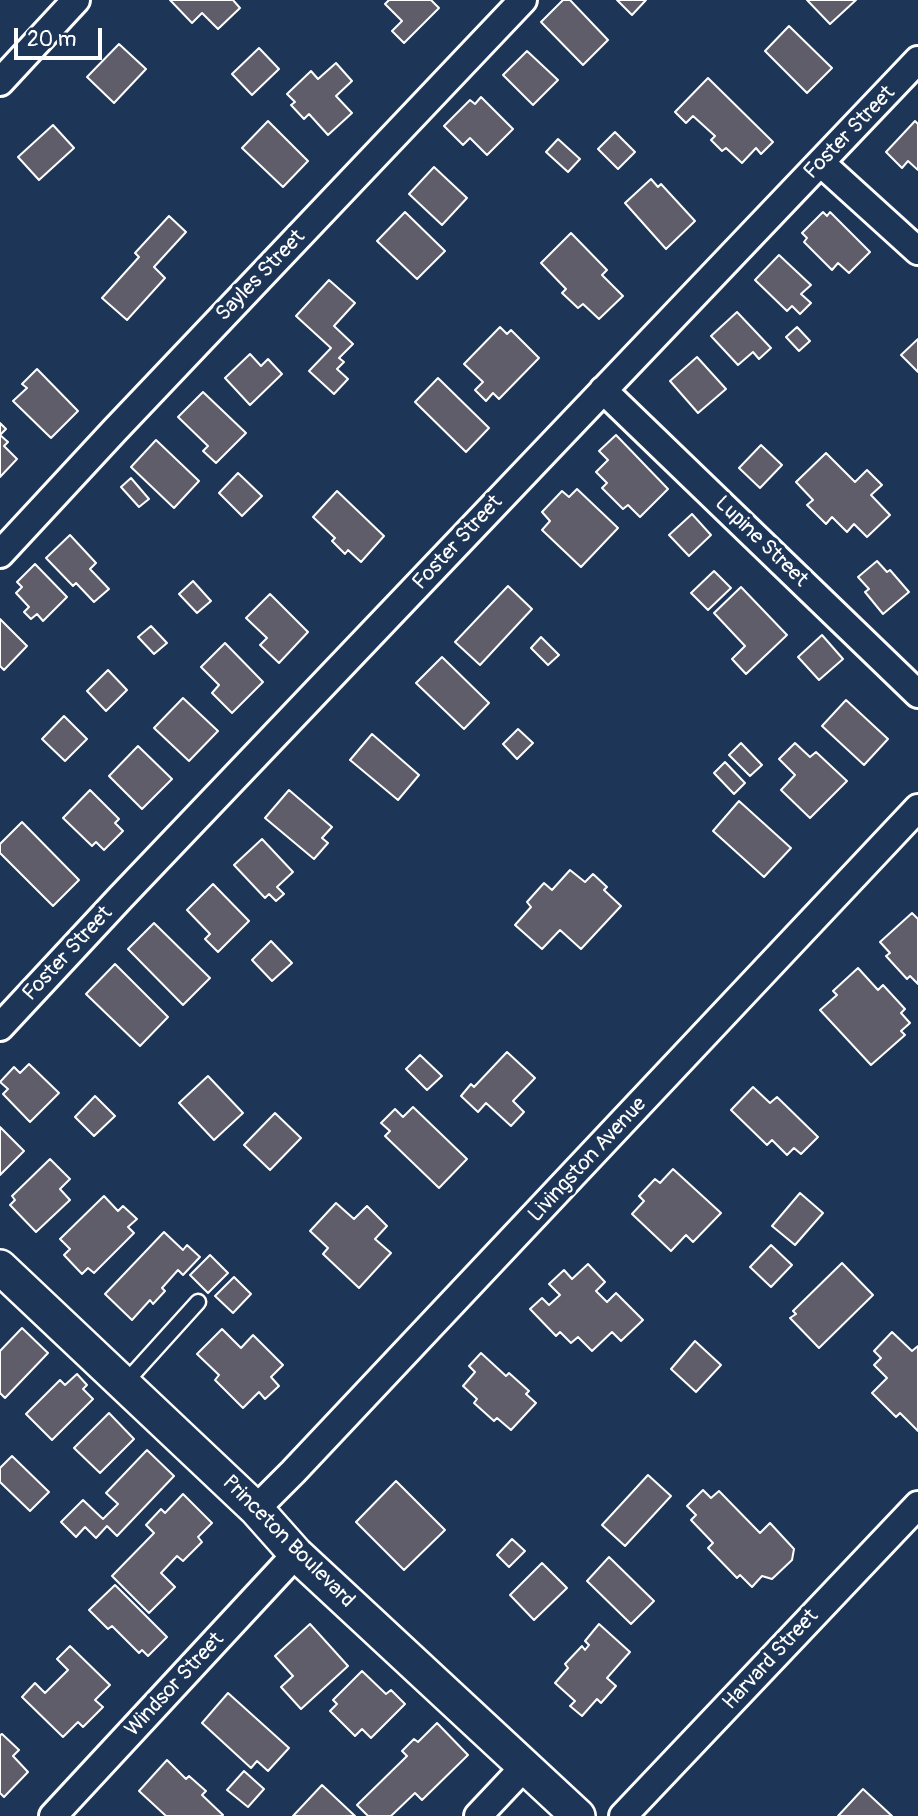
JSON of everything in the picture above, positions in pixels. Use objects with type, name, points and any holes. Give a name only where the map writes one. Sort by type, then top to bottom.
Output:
[{"type":"street","points":[[0,82],[76,0]]},
{"type":"street","name":"Sayles Street","points":[[0,554],[523,0]]},
{"type":"street","name":"Foster Street","points":[[0,1027],[918,60]]},
{"type":"street","points":[[821,163],[918,251]]},
{"type":"street","name":"Lupine Street","points":[[603,390],[918,694]]},
{"type":"street","name":"Livingston Avenue","points":[[256,1509],[918,808]]},
{"type":"street","name":"Princeton Boulevard","points":[[0,1267],[256,1509],[296,1554],[578,1816]]},
{"type":"street","name":"Harvard Street","points":[[623,1816],[916,1510]]},
{"type":"street","name":"Windsor Street","points":[[53,1816],[296,1554]]},
{"type":"street","points":[[478,1816],[525,1766]]},
{"type":"lane","points":[[124,1384],[198,1302]]},
{"type":"building","points":[[170,0],[233,0],[240,8],[218,29],[202,13],[192,23]]},
{"type":"building","points":[[389,0],[431,0],[439,8],[404,43],[392,31],[402,21],[385,4]]},
{"type":"building","points":[[563,0],[570,0],[608,40],[583,65],[541,22]]},
{"type":"building","points":[[617,0],[646,0],[632,15]]},
{"type":"building","points":[[807,0],[856,0],[830,24]]},
{"type":"building","points":[[789,26],[832,68],[807,93],[765,51]]},
{"type":"building","points":[[119,44],[146,69],[114,103],[87,77]]},
{"type":"building","points":[[259,48],[279,69],[252,95],[232,74]]},
{"type":"building","points":[[527,51],[558,80],[533,105],[503,75]]},
{"type":"building","points":[[336,63],[352,81],[336,96],[352,113],[328,135],[309,114],[304,119],[291,105],[295,102],[287,94],[311,71],[318,79]]},
{"type":"building","points":[[708,78],[773,142],[761,154],[756,148],[742,163],[726,148],[722,151],[711,140],[715,136],[693,116],[686,123],[675,112]]},
{"type":"building","points":[[481,97],[513,129],[487,155],[470,138],[463,145],[444,126],[470,100],[475,104]]},
{"type":"building","points":[[268,121],[308,161],[283,187],[242,148]]},
{"type":"building","points":[[915,121],[918,124],[918,170],[908,161],[902,168],[886,152]]},
{"type":"building","points":[[53,125],[74,148],[39,180],[18,157]]},
{"type":"building","points":[[615,132],[635,152],[618,169],[598,149]]},
{"type":"building","points":[[558,139],[580,159],[568,172],[546,152]]},
{"type":"building","points":[[434,167],[467,198],[442,225],[409,194]]},
{"type":"building","points":[[651,179],[658,187],[661,184],[695,221],[666,249],[625,203]]},
{"type":"building","points":[[405,212],[445,251],[417,279],[377,241]]},
{"type":"building","points":[[823,212],[827,216],[830,212],[870,252],[849,273],[838,263],[832,270],[804,242],[807,238],[802,233]]},
{"type":"building","points":[[169,216],[186,232],[154,267],[165,278],[127,320],[102,298],[139,257],[135,253]]},
{"type":"building","points":[[571,233],[607,270],[602,275],[623,296],[599,319],[583,304],[578,308],[562,293],[566,289],[541,263]]},
{"type":"building","points":[[779,255],[811,285],[801,294],[811,303],[800,314],[792,306],[787,311],[755,280]]},
{"type":"building","points":[[329,280],[355,303],[334,326],[353,344],[339,358],[344,362],[337,369],[348,379],[334,394],[309,371],[331,348],[296,316]]},
{"type":"building","points":[[737,312],[771,348],[759,359],[753,352],[738,365],[711,336]]},
{"type":"building","points":[[500,327],[507,334],[511,330],[539,358],[499,399],[493,393],[486,401],[475,390],[483,382],[464,364]]},
{"type":"building","points":[[797,327],[810,341],[799,351],[786,337]]},
{"type":"building","points":[[918,339],[918,372],[901,355]]},
{"type":"building","points":[[250,354],[261,366],[268,359],[282,374],[250,405],[225,378]]},
{"type":"building","points":[[697,357],[726,389],[698,413],[670,381]]},
{"type":"building","points":[[37,369],[78,411],[51,438],[13,401],[27,388],[22,384]]},
{"type":"building","points":[[438,378],[489,428],[466,452],[415,402]]},
{"type":"building","points":[[203,392],[246,433],[216,463],[203,451],[208,446],[178,417]]},
{"type":"building","points":[[0,423],[6,429],[0,435]]},
{"type":"building","points":[[0,435],[8,442],[4,446],[17,459],[0,477]]},
{"type":"building","points":[[616,435],[668,489],[640,517],[628,505],[623,509],[602,488],[607,483],[596,472],[608,460],[599,451]]},
{"type":"building","points":[[156,440],[199,481],[174,508],[131,467]]},
{"type":"building","points":[[761,445],[782,465],[760,488],[739,468]]},
{"type":"building","points":[[826,453],[855,482],[867,470],[882,485],[871,495],[890,515],[867,537],[854,524],[847,532],[832,517],[826,524],[807,505],[813,500],[796,482]]},
{"type":"building","points":[[238,473],[262,496],[242,516],[219,493]]},
{"type":"building","points":[[131,478],[149,499],[139,507],[121,487]]},
{"type":"building","points":[[577,489],[618,528],[581,567],[542,530],[550,521],[542,512],[562,491],[569,497]]},
{"type":"building","points":[[337,491],[384,536],[361,562],[348,550],[345,554],[332,541],[335,538],[313,517]]},
{"type":"building","points":[[692,514],[711,535],[689,556],[669,535]]},
{"type":"building","points":[[70,535],[96,563],[90,569],[109,589],[94,602],[76,583],[73,586],[46,558]]},
{"type":"building","points":[[877,561],[887,572],[890,570],[909,592],[883,614],[865,592],[869,589],[858,577]]},
{"type":"building","points":[[35,564],[67,597],[43,621],[37,614],[31,619],[24,612],[29,607],[16,593],[22,587],[17,582]]},
{"type":"building","points":[[714,571],[731,588],[708,610],[691,593]]},
{"type":"building","points":[[193,581],[211,601],[197,613],[179,594]]},
{"type":"building","points":[[508,586],[532,609],[480,665],[455,642]]},
{"type":"building","points":[[741,587],[787,635],[746,674],[732,659],[745,646],[714,613]]},
{"type":"building","points":[[270,594],[308,632],[279,663],[260,645],[267,638],[246,618]]},
{"type":"building","points":[[0,619],[27,646],[4,670],[0,666]]},
{"type":"building","points":[[151,626],[167,643],[154,654],[138,637]]},
{"type":"building","points":[[822,635],[843,659],[819,680],[798,657]]},
{"type":"building","points":[[541,637],[559,655],[548,665],[531,648]]},
{"type":"building","points":[[225,643],[263,682],[232,713],[212,693],[219,685],[201,667]]},
{"type":"building","points":[[442,657],[489,703],[464,729],[416,683]]},
{"type":"building","points":[[108,670],[127,690],[106,711],[87,691]]},
{"type":"building","points":[[183,698],[218,731],[189,761],[154,728]]},
{"type":"building","points":[[846,700],[888,739],[864,765],[822,726]]},
{"type":"building","points":[[64,716],[87,739],[65,761],[42,739]]},
{"type":"building","points":[[518,729],[533,743],[517,759],[503,744]]},
{"type":"building","points":[[372,734],[419,775],[398,800],[350,760]]},
{"type":"building","points":[[741,743],[762,765],[750,776],[729,755]]},
{"type":"building","points":[[795,743],[810,757],[816,752],[847,781],[810,818],[781,790],[795,775],[779,759]]},
{"type":"building","points":[[138,746],[172,779],[142,809],[109,776]]},
{"type":"building","points":[[725,762],[745,783],[734,794],[714,773]]},
{"type":"building","points":[[90,790],[119,819],[115,823],[123,831],[104,850],[96,842],[92,846],[63,818]]},
{"type":"building","points":[[289,790],[332,827],[322,838],[328,843],[314,859],[265,818]]},
{"type":"building","points":[[739,801],[791,848],[764,877],[713,831]]},
{"type":"building","points":[[22,822],[79,880],[53,906],[0,853],[0,844]]},
{"type":"building","points":[[262,839],[293,872],[277,887],[284,894],[276,901],[269,894],[265,898],[234,865]]},
{"type":"building","points":[[570,870],[585,882],[593,874],[607,887],[604,890],[621,906],[581,949],[560,930],[542,949],[515,925],[531,907],[527,902],[544,883],[552,890]]},
{"type":"building","points":[[213,884],[249,921],[218,952],[205,939],[210,934],[187,910]]},
{"type":"building","points":[[912,913],[918,919],[918,984],[910,976],[907,979],[886,956],[890,953],[880,942]]},
{"type":"building","points":[[154,923],[210,978],[183,1005],[128,949]]},
{"type":"building","points":[[271,941],[292,963],[272,981],[252,960]]},
{"type":"building","points":[[115,964],[168,1017],[140,1046],[86,994]]},
{"type":"building","points":[[858,968],[878,990],[883,985],[905,1009],[901,1013],[910,1023],[901,1031],[905,1035],[871,1065],[820,1010],[837,995],[833,991]]},
{"type":"building","points":[[507,1052],[535,1078],[513,1101],[524,1112],[511,1126],[486,1103],[478,1112],[461,1096],[471,1084],[474,1087]]},
{"type":"building","points":[[420,1055],[442,1076],[427,1090],[406,1069]]},
{"type":"building","points":[[29,1064],[59,1093],[30,1122],[3,1094],[8,1089],[0,1082],[14,1067],[20,1073]]},
{"type":"building","points":[[208,1076],[243,1113],[214,1140],[179,1103]]},
{"type":"building","points":[[753,1087],[770,1103],[777,1097],[818,1137],[801,1154],[794,1148],[787,1155],[772,1140],[767,1145],[731,1110]]},
{"type":"building","points":[[95,1096],[115,1116],[94,1136],[75,1117]]},
{"type":"building","points":[[413,1107],[467,1159],[439,1188],[385,1136],[390,1131],[381,1123],[395,1109],[403,1117]]},
{"type":"building","points":[[275,1113],[301,1138],[270,1170],[244,1145]]},
{"type":"building","points":[[0,1127],[24,1151],[0,1175]]},
{"type":"building","points":[[50,1159],[70,1179],[60,1189],[70,1200],[36,1232],[10,1205],[15,1200],[12,1196]]},
{"type":"building","points":[[673,1169],[721,1213],[693,1242],[686,1235],[671,1251],[632,1214],[644,1201],[639,1196],[655,1179],[660,1183]]},
{"type":"building","points":[[800,1193],[823,1213],[795,1245],[772,1226]]},
{"type":"building","points":[[104,1196],[118,1211],[123,1206],[137,1219],[128,1227],[134,1233],[94,1273],[88,1268],[82,1274],[64,1255],[70,1249],[60,1239]]},
{"type":"building","points":[[336,1203],[354,1219],[367,1206],[387,1226],[375,1239],[391,1253],[359,1288],[323,1254],[328,1248],[310,1231]]},
{"type":"building","points":[[164,1232],[183,1250],[187,1245],[200,1257],[183,1275],[178,1270],[162,1288],[165,1291],[153,1304],[150,1300],[132,1320],[105,1294]]},
{"type":"building","points":[[771,1245],[792,1265],[771,1287],[750,1267]]},
{"type":"building","points":[[210,1255],[228,1273],[208,1293],[190,1275]]},
{"type":"building","points":[[842,1263],[873,1295],[819,1348],[790,1318],[796,1314],[793,1311]]},
{"type":"building","points":[[588,1264],[605,1282],[596,1291],[607,1302],[616,1293],[643,1320],[621,1341],[612,1332],[592,1351],[578,1337],[571,1343],[560,1332],[556,1336],[530,1309],[542,1298],[549,1305],[560,1295],[549,1284],[564,1270],[572,1279]]},
{"type":"building","points":[[234,1277],[251,1294],[233,1313],[215,1296]]},
{"type":"building","points":[[22,1328],[48,1353],[5,1398],[0,1393],[0,1351]]},
{"type":"building","points":[[222,1329],[241,1348],[253,1335],[283,1365],[271,1377],[279,1386],[265,1399],[259,1392],[243,1408],[215,1380],[219,1375],[197,1354]]},
{"type":"building","points":[[892,1332],[912,1351],[918,1346],[918,1431],[900,1413],[896,1417],[872,1393],[887,1378],[874,1365],[881,1358],[874,1351]]},
{"type":"building","points":[[695,1341],[721,1365],[696,1392],[671,1369]]},
{"type":"building","points":[[481,1353],[506,1376],[509,1373],[529,1391],[526,1394],[536,1403],[511,1430],[497,1418],[494,1421],[474,1403],[477,1399],[463,1386],[475,1372],[469,1366]]},
{"type":"building","points":[[77,1374],[87,1385],[83,1389],[93,1399],[52,1440],[26,1414],[60,1380],[65,1385]]},
{"type":"building","points":[[109,1413],[134,1439],[100,1473],[74,1448]]},
{"type":"building","points":[[147,1450],[174,1476],[117,1536],[107,1526],[96,1538],[85,1527],[76,1537],[61,1522],[83,1500],[103,1519],[118,1504],[106,1493]]},
{"type":"building","points":[[12,1456],[49,1492],[30,1511],[0,1482],[0,1468]]},
{"type":"building","points":[[648,1475],[671,1496],[625,1546],[602,1525]]},
{"type":"building","points":[[396,1481],[445,1530],[404,1570],[356,1522]]},
{"type":"building","points":[[703,1490],[711,1498],[719,1491],[760,1533],[770,1523],[794,1549],[792,1560],[772,1579],[762,1576],[752,1587],[740,1575],[737,1578],[708,1548],[713,1543],[691,1520],[696,1515],[687,1506]]},
{"type":"building","points":[[183,1494],[212,1523],[198,1537],[202,1542],[183,1561],[177,1556],[161,1573],[175,1587],[149,1613],[112,1576],[154,1533],[146,1525],[161,1509],[165,1513]]},
{"type":"building","points":[[512,1539],[525,1551],[509,1567],[497,1555]]},
{"type":"building","points":[[609,1557],[654,1601],[631,1624],[587,1581]]},
{"type":"building","points":[[542,1563],[567,1588],[534,1620],[510,1595]]},
{"type":"building","points":[[115,1585],[167,1637],[148,1656],[142,1650],[139,1653],[112,1626],[108,1629],[89,1610]]},
{"type":"building","points":[[310,1624],[348,1666],[301,1709],[281,1687],[293,1676],[275,1656]]},
{"type":"building","points":[[599,1624],[630,1652],[607,1678],[616,1686],[601,1703],[597,1699],[582,1716],[570,1706],[575,1701],[555,1683],[568,1668],[565,1664],[582,1646],[585,1650],[589,1645],[585,1641]]},
{"type":"building","points":[[70,1646],[110,1685],[95,1700],[103,1707],[83,1727],[78,1722],[63,1737],[22,1697],[35,1683],[45,1693],[68,1670],[57,1659]]},
{"type":"building","points":[[362,1671],[386,1694],[391,1690],[405,1704],[371,1738],[362,1729],[355,1736],[330,1711],[337,1704],[333,1700]]},
{"type":"building","points":[[228,1693],[289,1748],[268,1771],[257,1761],[251,1768],[202,1723]]},
{"type":"building","points":[[437,1723],[468,1755],[422,1800],[415,1793],[391,1816],[368,1816],[357,1805],[407,1756],[402,1751],[414,1739],[418,1742]]},
{"type":"building","points":[[2,1734],[19,1750],[13,1756],[28,1772],[4,1797],[0,1793]]},
{"type":"building","points":[[167,1760],[186,1779],[189,1776],[206,1791],[202,1795],[222,1816],[166,1816],[139,1791]]},
{"type":"building","points":[[244,1771],[264,1789],[248,1807],[227,1790]]},
{"type":"building","points":[[322,1785],[355,1816],[293,1816]]},
{"type":"building","points":[[863,1789],[892,1816],[838,1816]]}]
